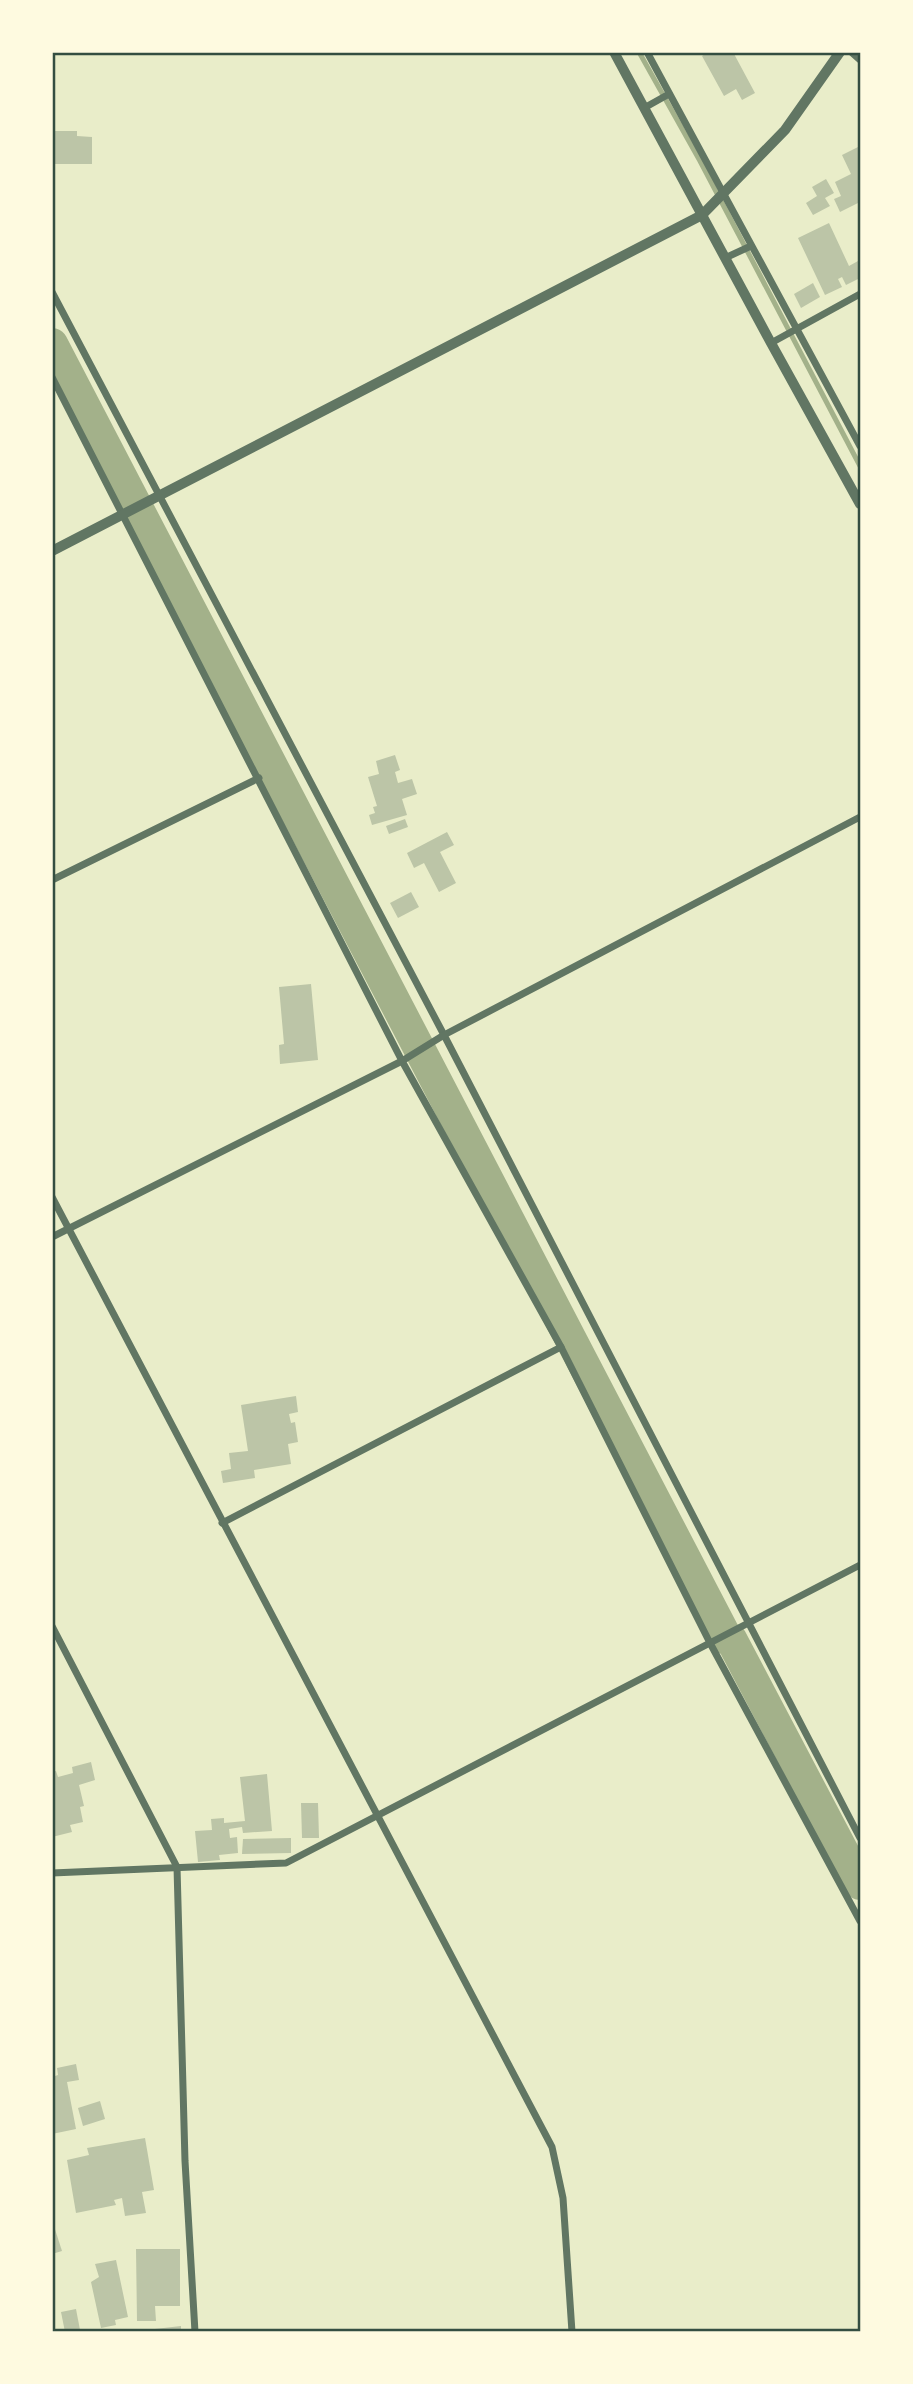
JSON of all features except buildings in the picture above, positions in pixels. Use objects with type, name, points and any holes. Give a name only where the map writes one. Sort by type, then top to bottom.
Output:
[{"type":"street","points":[[614,52],[771,344],[860,501]]},
{"type":"street","points":[[647,52],[860,446]]},
{"type":"street","points":[[52,551],[702,215],[785,130],[840,52]]},
{"type":"street","points":[[851,52],[860,60]]},
{"type":"street","points":[[644,108],[669,94]]},
{"type":"street","points":[[725,258],[751,246]]},
{"type":"street","points":[[52,292],[155,499],[444,1035],[860,1838]]},
{"type":"street","points":[[771,344],[860,294]]},
{"type":"street","points":[[52,377],[402,1062],[561,1348],[710,1643],[860,1921]]},
{"type":"street","points":[[52,880],[259,778]]},
{"type":"street","points":[[52,1237],[402,1062],[444,1035],[860,817]]},
{"type":"street","points":[[52,1197],[552,2147],[564,2198],[572,2332]]},
{"type":"street","points":[[222,1523],[561,1348]]},
{"type":"street","points":[[52,1873],[286,1863],[860,1565]]},
{"type":"street","points":[[52,1626],[177,1867],[185,2161],[195,2332]]},
{"type":"waterway","points":[[639,52],[700,161],[860,466]]},
{"type":"waterway","points":[[52,344],[727,1639],[731,1639],[860,1884]]}]
